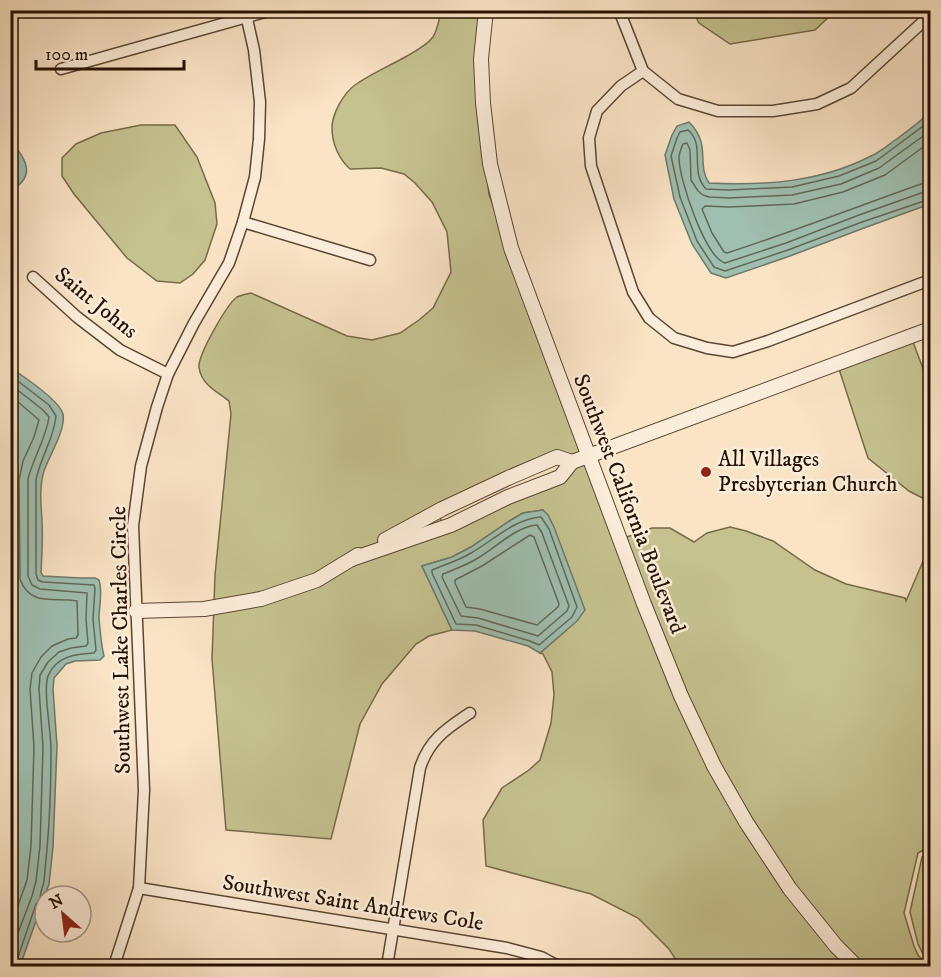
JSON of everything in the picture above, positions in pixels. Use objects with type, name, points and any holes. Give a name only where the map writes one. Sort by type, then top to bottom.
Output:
[{"type":"street","points":[[61,69],[246,14],[272,10]]},
{"type":"street","name":"Southwest California Boulevard","points":[[486,10],[481,59],[483,103],[490,165],[511,248],[644,604],[681,696],[714,766],[746,822],[790,889],[836,946],[856,966]]},
{"type":"street","points":[[619,10],[643,71],[678,99],[718,111],[773,111],[817,104],[851,88],[930,13]]},
{"type":"street","name":"Southwest Lake Charles Circle","points":[[114,966],[139,888],[144,790],[133,525],[141,466],[168,374],[229,263],[255,177],[260,111],[254,50],[246,14]]},
{"type":"street","points":[[643,71],[621,86],[597,111],[589,138],[591,166],[633,292],[650,318],[674,338],[707,348],[733,352],[930,280]]},
{"type":"street","points":[[243,222],[370,260]]},
{"type":"street","name":"Saint Johns","points":[[33,277],[77,317],[120,350],[168,374]]},
{"type":"street","points":[[352,559],[451,525],[508,497],[560,477],[572,462],[930,329]]},
{"type":"street","points":[[136,611],[204,609],[261,599],[317,580],[457,502],[557,457],[572,462]]},
{"type":"street","points":[[457,502],[465,518]]},
{"type":"street","points":[[387,966],[420,768],[440,734],[470,713]]},
{"type":"street","name":"Southwest Saint Andrews Cole","points":[[139,888],[507,948],[540,957],[558,966]]},
{"type":"shaded area","points":[[441,11],[480,11],[489,194],[581,453],[438,514],[443,523],[585,464],[710,768],[848,966],[680,966],[669,949],[638,918],[591,894],[486,866],[483,820],[502,788],[540,760],[551,723],[554,695],[552,672],[543,654],[540,653],[565,631],[543,510],[523,513],[452,557],[422,566],[452,630],[429,636],[416,644],[382,684],[360,724],[331,839],[226,830],[212,659],[215,575],[231,414],[229,401],[203,379],[199,367],[200,361],[214,330],[232,302],[237,297],[251,293],[347,336],[372,340],[400,333],[433,308],[451,272],[447,232],[432,202],[404,174],[381,168],[350,169],[337,151],[333,140],[332,123],[342,99],[355,85],[428,43],[436,31]]},
{"type":"shaded area","points":[[693,11],[835,11],[815,30],[730,44],[699,23]]},
{"type":"shaded area","points":[[141,125],[175,125],[197,157],[215,203],[217,224],[205,260],[193,274],[180,283],[157,281],[127,258],[62,176],[62,158],[76,144],[101,133]]},
{"type":"shaded area","points":[[913,342],[930,387],[930,502],[909,491],[868,458],[839,369]]},
{"type":"shaded area","points":[[730,527],[773,541],[815,570],[846,584],[905,598],[906,601],[930,545],[930,846],[918,853],[904,913],[918,955],[928,966],[863,966],[835,936],[763,839],[722,769],[687,696],[624,538],[652,528],[670,528],[694,542],[707,533]]},
{"type":"shaded area","points":[[930,852],[930,962],[918,944],[910,912],[922,857]]},
{"type":"water","points":[[930,112],[930,204],[726,278],[711,273],[692,244],[674,199],[665,155],[677,126],[689,122],[696,130],[702,146],[705,176],[709,183],[771,183],[812,177],[852,165],[882,150]]},
{"type":"water","points":[[11,142],[25,161],[26,174],[19,185],[11,190]]},
{"type":"water","points":[[11,368],[55,402],[63,414],[62,428],[41,483],[41,572],[43,576],[99,580],[101,595],[99,618],[104,656],[100,660],[75,661],[66,664],[54,678],[57,746],[53,847],[49,884],[33,884],[33,929],[20,966],[10,966]]},
{"type":"water","points":[[543,510],[554,527],[585,610],[577,621],[540,653],[528,646],[475,631],[452,630],[422,566],[452,557],[523,513]]},
{"type":"place","name":"All Villages Presbyterian Church","points":[[706,472]]}]
